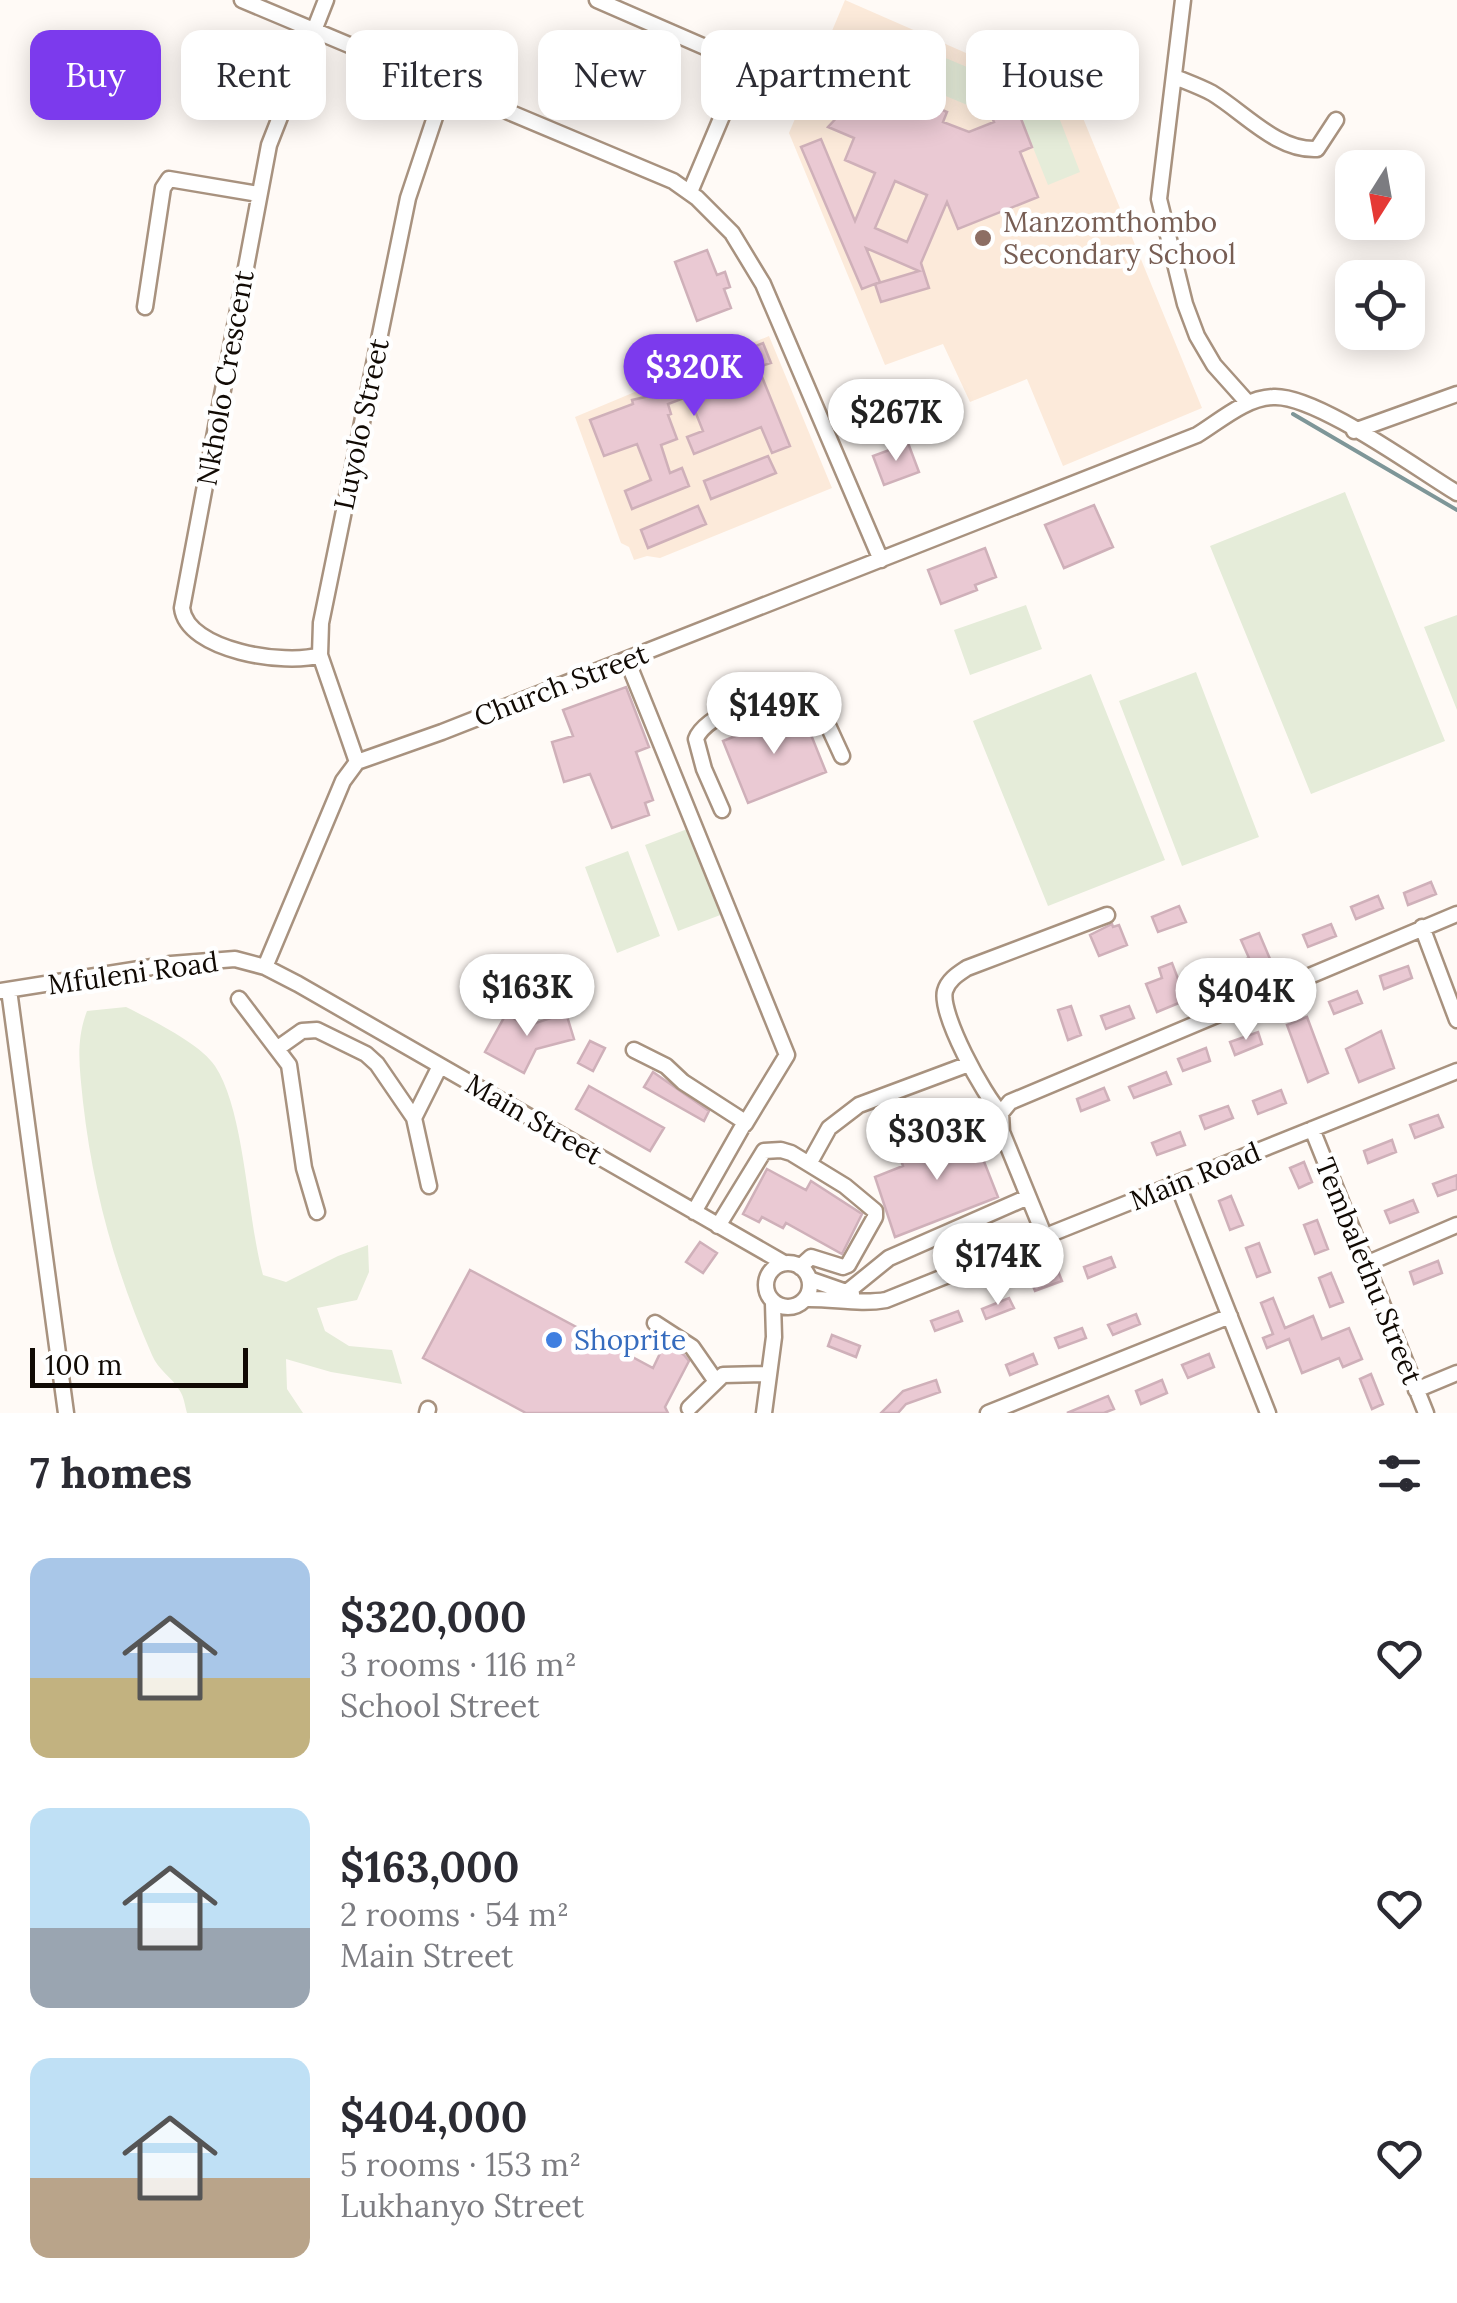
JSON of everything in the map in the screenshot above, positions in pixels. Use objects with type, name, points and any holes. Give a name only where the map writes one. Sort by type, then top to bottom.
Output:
[{"type":"street","points":[[242,0],[313,30]]},
{"type":"street","name":"Nkholo Crescent","points":[[313,30],[326,0]]},
{"type":"street","points":[[597,0],[701,45]]},
{"type":"street","points":[[1183,0],[1160,200],[1185,304],[1214,365],[1248,402],[1272,396],[1294,398],[1457,493]]},
{"type":"street","points":[[1175,77],[1210,92],[1302,150],[1317,149],[1336,120]]},
{"type":"street","points":[[518,118],[673,182],[690,192],[732,233],[763,284],[881,560]]},
{"type":"street","name":"Nkholo Crescent","points":[[279,120],[258,194],[182,614],[189,628],[224,646],[296,660],[320,655]]},
{"type":"street","name":"Luyolo Street","points":[[357,762],[320,655],[325,606],[408,198],[433,120]]},
{"type":"street","points":[[690,192],[720,120]]},
{"type":"street","points":[[145,307],[164,188],[169,179],[258,194]]},
{"type":"street","points":[[1354,430],[1457,394]]},
{"type":"street","name":"Church Street","points":[[357,762],[1197,435],[1248,402]]},
{"type":"street","points":[[627,660],[787,1054],[694,1212]]},
{"type":"street","points":[[722,810],[704,770],[696,739],[706,723],[806,682],[812,685],[842,756]]},
{"type":"street","points":[[265,967],[343,781],[357,762]]},
{"type":"street","points":[[677,780],[704,770]]},
{"type":"street","points":[[1001,1113],[1018,1098],[1457,914]]},
{"type":"street","points":[[1045,1237],[1002,1132],[1001,1113],[969,1064],[946,1009],[944,992],[949,982],[967,968],[1107,915]]},
{"type":"street","points":[[1422,927],[1457,1020]]},
{"type":"street","name":"Mfuleni Road","points":[[5,990],[203,961],[244,960],[265,967]]},
{"type":"street","name":"Main Street","points":[[265,967],[784,1263]]},
{"type":"street","points":[[5,990],[61,1412]]},
{"type":"street","points":[[240,999],[278,1048],[292,1075],[304,1168],[317,1212]]},
{"type":"street","points":[[278,1048],[296,1034],[317,1030],[357,1049],[377,1064],[414,1118],[428,1186]]},
{"type":"street","points":[[634,1050],[666,1066],[745,1124]]},
{"type":"street","points":[[0,1062],[17,1060]]},
{"type":"street","points":[[809,1164],[829,1128],[859,1105],[969,1064]]},
{"type":"street","points":[[414,1118],[440,1066]]},
{"type":"street","name":"Main Road","points":[[801,1302],[877,1302],[1457,1071]]},
{"type":"street","name":"Tembalethu Street","points":[[1312,1129],[1426,1413]]},
{"type":"street","points":[[718,1226],[764,1152],[781,1150],[809,1164],[875,1211],[875,1218],[848,1265],[808,1257],[801,1302],[774,1337]]},
{"type":"street","points":[[1177,1182],[1268,1413]]},
{"type":"street","points":[[847,1292],[889,1258],[1028,1197]]},
{"type":"street","points":[[1366,1264],[1457,1225]]},
{"type":"street","name":"Main Street","points":[[748,1245],[767,1276]]},
{"type":"street","points":[[764,1413],[774,1337],[767,1276],[784,1263],[877,1302]]},
{"type":"street","points":[[773,1302],[781,1306],[801,1302]]},
{"type":"street","points":[[988,1413],[1230,1316]]},
{"type":"street","points":[[655,1323],[692,1347],[715,1380]]},
{"type":"street","points":[[689,1408],[715,1380],[736,1373],[767,1374]]},
{"type":"street","points":[[1416,1390],[1457,1374]]},
{"type":"shaded area","name":"Manzomthombo Secondary School","points":[[845,0],[914,30],[832,30]]},
{"type":"shaded area","name":"Manzomthombo Secondary School","points":[[946,44],[966,53],[966,120],[1084,120],[1202,408],[1063,466],[1027,379],[970,402],[943,344],[885,365],[789,133],[794,120],[946,120]]},
{"type":"shaded area","points":[[769,336],[832,488],[660,558],[634,560],[629,547],[621,543],[575,417]]},
{"type":"green space","points":[[946,58],[966,67],[966,104],[946,96]]},
{"type":"green space","points":[[1022,120],[1060,120],[1080,172],[1048,185]]},
{"type":"green space","points":[[1345,492],[1445,741],[1311,794],[1210,546]]},
{"type":"green space","points":[[1026,605],[1042,649],[970,675],[954,630]]},
{"type":"green space","points":[[1457,615],[1457,710],[1424,627]]},
{"type":"green space","points":[[1196,672],[1259,837],[1182,866],[1119,701]]},
{"type":"green space","points":[[1091,674],[1165,860],[1048,906],[973,721]]},
{"type":"green space","points":[[690,828],[723,914],[678,931],[645,845]]},
{"type":"green space","points":[[628,851],[660,936],[617,953],[585,867]]},
{"type":"green space","points":[[126,1007],[199,1049],[215,1066],[233,1110],[263,1275],[286,1282],[368,1245],[369,1272],[357,1300],[317,1308],[325,1331],[349,1346],[392,1350],[402,1384],[331,1372],[286,1359],[287,1389],[303,1413],[187,1413],[180,1391],[155,1360],[127,1293],[100,1200],[87,1135],[79,1056],[83,1022],[87,1011]]},
{"type":"building","points":[[835,120],[944,120],[969,132],[993,120],[1022,120],[1032,147],[1020,152],[1038,197],[958,229],[947,202],[921,263],[929,288],[881,302],[875,284],[919,271],[866,248],[880,282],[862,289],[801,147],[821,139],[855,221],[875,173],[845,160],[854,138],[828,127]],"holes":[[[895,181],[927,195],[907,242],[875,228]]]},
{"type":"building","points":[[707,250],[717,275],[725,272],[730,287],[724,289],[731,308],[697,321],[675,262]]},
{"type":"building","points":[[763,343],[771,363],[758,367],[790,446],[772,453],[761,427],[694,454],[687,437],[703,431],[689,396],[668,404],[677,439],[661,445],[670,473],[682,468],[689,486],[632,509],[625,491],[651,480],[637,444],[604,456],[590,420],[633,404],[632,400],[671,391],[667,381]]},
{"type":"building","points":[[908,443],[919,472],[884,485],[873,456]]},
{"type":"building","points":[[768,456],[776,473],[711,499],[704,481]]},
{"type":"building","points":[[1094,505],[1113,547],[1064,568],[1045,525]]},
{"type":"building","points":[[698,506],[706,524],[648,548],[641,530]]},
{"type":"building","points":[[985,548],[996,577],[975,585],[977,590],[941,604],[928,570]]},
{"type":"building","points":[[626,687],[649,747],[636,752],[653,800],[645,803],[649,815],[612,828],[590,774],[564,782],[552,742],[573,736],[563,710]]},
{"type":"building","points":[[801,710],[826,772],[748,803],[723,741]]},
{"type":"building","points":[[1431,882],[1436,894],[1408,905],[1404,893]]},
{"type":"building","points":[[1378,896],[1383,908],[1356,919],[1351,907]]},
{"type":"building","points":[[1179,906],[1186,922],[1158,932],[1152,917]]},
{"type":"building","points":[[1112,924],[1119,925],[1127,945],[1099,956],[1090,935]]},
{"type":"building","points":[[1331,924],[1336,936],[1308,947],[1303,935]]},
{"type":"building","points":[[1259,933],[1273,966],[1208,988],[1203,976],[1249,958],[1241,940]]},
{"type":"building","points":[[1172,963],[1186,1000],[1157,1012],[1146,984],[1162,978],[1159,968]]},
{"type":"building","points":[[1408,966],[1412,978],[1384,989],[1380,976]]},
{"type":"building","points":[[1357,991],[1362,1003],[1334,1014],[1329,1002]]},
{"type":"building","points":[[1071,1006],[1081,1035],[1068,1040],[1058,1010]]},
{"type":"building","points":[[1129,1006],[1134,1018],[1106,1029],[1101,1016]]},
{"type":"building","points":[[566,1013],[574,1039],[536,1049],[524,1073],[485,1052],[506,1014],[527,1026]]},
{"type":"building","points":[[1307,1017],[1328,1073],[1308,1082],[1287,1025]]},
{"type":"building","points":[[1381,1031],[1394,1068],[1359,1082],[1346,1049]]},
{"type":"building","points":[[1258,1032],[1262,1044],[1235,1055],[1230,1042]]},
{"type":"building","points":[[590,1041],[605,1048],[593,1071],[578,1063]]},
{"type":"building","points":[[1206,1048],[1210,1061],[1183,1071],[1178,1059]]},
{"type":"building","points":[[653,1072],[709,1111],[704,1121],[644,1087]]},
{"type":"building","points":[[1166,1072],[1171,1084],[1134,1098],[1129,1087]]},
{"type":"building","points":[[589,1086],[664,1128],[650,1151],[576,1109]]},
{"type":"building","points":[[1104,1088],[1109,1100],[1081,1111],[1077,1099]]},
{"type":"building","points":[[1281,1090],[1286,1103],[1258,1114],[1253,1101]]},
{"type":"building","points":[[1228,1106],[1233,1118],[1205,1129],[1200,1116]]},
{"type":"building","points":[[1438,1115],[1443,1127],[1415,1138],[1410,1125]]},
{"type":"building","points":[[970,1126],[998,1197],[895,1237],[875,1177],[903,1166],[901,1160],[934,1148],[931,1141]]},
{"type":"building","points":[[1180,1132],[1185,1145],[1157,1155],[1152,1143]]},
{"type":"building","points":[[1392,1140],[1396,1152],[1368,1163],[1364,1151]]},
{"type":"building","points":[[1304,1162],[1312,1182],[1299,1188],[1290,1168]]},
{"type":"building","points":[[767,1169],[806,1190],[811,1181],[862,1214],[842,1254],[786,1223],[783,1228],[762,1217],[759,1222],[743,1214]]},
{"type":"building","points":[[1457,1175],[1457,1189],[1438,1196],[1433,1184]]},
{"type":"building","points":[[1231,1196],[1243,1225],[1230,1230],[1219,1201]]},
{"type":"building","points":[[1413,1200],[1418,1212],[1390,1223],[1385,1211]]},
{"type":"building","points":[[1317,1220],[1328,1249],[1315,1254],[1304,1225]]},
{"type":"building","points":[[700,1242],[717,1253],[703,1273],[686,1262]]},
{"type":"building","points":[[1259,1243],[1270,1272],[1257,1277],[1246,1248]]},
{"type":"building","points":[[1111,1257],[1115,1267],[1088,1278],[1084,1267]]},
{"type":"building","points":[[1438,1261],[1442,1273],[1414,1284],[1410,1272]]},
{"type":"building","points":[[470,1270],[653,1368],[665,1343],[684,1355],[689,1361],[665,1407],[668,1413],[526,1413],[423,1358]]},
{"type":"building","points":[[1058,1271],[1062,1281],[1035,1291],[1031,1281]]},
{"type":"building","points":[[1331,1273],[1343,1302],[1330,1307],[1319,1278]]},
{"type":"building","points":[[1009,1298],[1014,1308],[986,1319],[982,1309]]},
{"type":"building","points":[[1273,1298],[1285,1328],[1313,1316],[1322,1339],[1349,1328],[1362,1359],[1343,1367],[1339,1358],[1302,1373],[1289,1339],[1267,1348],[1263,1338],[1273,1334],[1261,1303]]},
{"type":"building","points":[[958,1311],[962,1321],[935,1331],[931,1321]]},
{"type":"building","points":[[1136,1314],[1140,1324],[1113,1335],[1108,1325]]},
{"type":"building","points":[[1082,1328],[1086,1338],[1059,1348],[1055,1338]]},
{"type":"building","points":[[832,1335],[860,1346],[856,1357],[828,1346]]},
{"type":"building","points":[[1033,1354],[1037,1364],[1010,1375],[1006,1365]]},
{"type":"building","points":[[1209,1354],[1214,1367],[1188,1378],[1182,1365]]},
{"type":"building","points":[[1371,1374],[1383,1404],[1372,1409],[1360,1379]]},
{"type":"building","points":[[936,1380],[940,1392],[906,1404],[898,1413],[881,1413],[903,1391]]},
{"type":"building","points":[[1162,1380],[1167,1393],[1141,1404],[1136,1391]]},
{"type":"building","points":[[1108,1396],[1114,1409],[1104,1413],[1067,1413]]},
{"type":"waterway","points":[[1293,414],[1457,510]]},
{"type":"place","name":"Manzomthombo Secondary School","points":[[983,238]]},
{"type":"place","name":"Shoprite","points":[[554,1340]]}]
